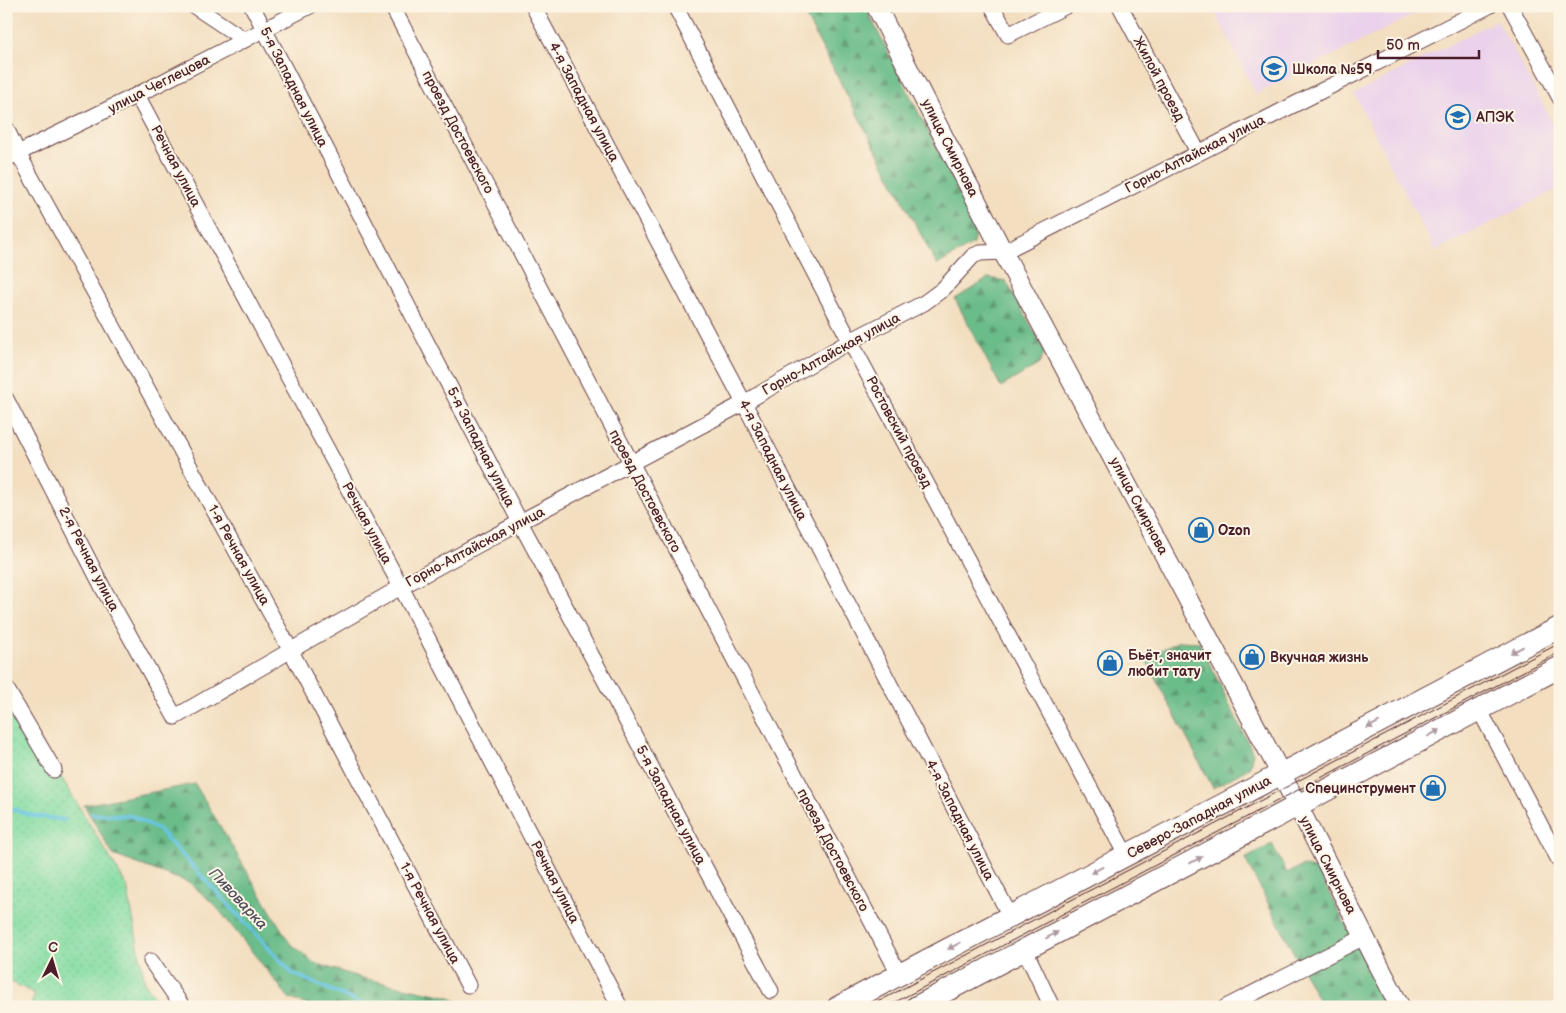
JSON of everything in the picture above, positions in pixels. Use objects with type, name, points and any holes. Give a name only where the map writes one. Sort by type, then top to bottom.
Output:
[{"type":"main road","name":"Северо-Западная улица","points":[[838,1007],[1560,627]]},
{"type":"main road","points":[[916,1007],[1560,667]]},
{"type":"street","points":[[194,6],[245,40]]},
{"type":"street","name":"5-я Западная улица","points":[[252,6],[520,522],[771,991]]},
{"type":"street","name":"улица Чеглецова","points":[[12,156],[137,95],[310,6]]},
{"type":"street","name":"проезд Достоевского","points":[[392,6],[899,974]]},
{"type":"street","name":"4-я Западная улица","points":[[533,6],[744,403],[1010,916]]},
{"type":"street","name":"Ростовский проезд","points":[[675,6],[850,341],[1126,855]]},
{"type":"street","name":"улица Смирнова","points":[[876,6],[1003,252],[1298,806],[1400,1007]]},
{"type":"street","points":[[992,6],[1008,36],[1066,6]]},
{"type":"street","name":"Жилой проезд","points":[[1120,6],[1198,152]]},
{"type":"street","name":"Горно-Алтайская улица","points":[[175,717],[401,587],[744,403],[850,341],[924,303],[943,289],[973,256],[980,253],[1003,252],[1489,6]]},
{"type":"street","points":[[1510,6],[1560,98]]},
{"type":"street","name":"Речная улица","points":[[137,95],[401,587],[620,1007]]},
{"type":"street","name":"1-я Речная улица","points":[[6,128],[12,156],[291,651],[468,985]]},
{"type":"street","name":"2-я Речная улица","points":[[6,400],[104,590],[175,717]]},
{"type":"street","points":[[6,688],[54,770]]},
{"type":"street","points":[[1479,709],[1560,862]]},
{"type":"street","points":[[1226,1007],[1364,937]]},
{"type":"street","points":[[1025,950],[1052,1007]]},
{"type":"street","points":[[152,961],[183,1007]]},
{"type":"shaded area","name":"Школа №59","points":[[1212,6],[1431,6],[1256,94]]},
{"type":"shaded area","name":"АПЭК","points":[[1497,20],[1560,136],[1560,188],[1435,251],[1354,94]]},
{"type":"green space","points":[[800,6],[865,6],[976,227],[973,244],[937,265]]},
{"type":"green space","points":[[989,278],[1006,281],[1045,351],[1039,364],[1001,387],[955,299]]},
{"type":"green space","points":[[1179,641],[1199,642],[1253,753],[1249,768],[1213,788],[1145,658]]},
{"type":"green space","points":[[6,686],[127,886],[145,983],[161,1007],[30,1007],[35,994],[6,979]]},
{"type":"green space","points":[[195,784],[289,942],[314,963],[362,978],[450,997],[466,1007],[312,1007],[289,998],[215,905],[190,883],[113,855],[84,805]]},
{"type":"green space","points":[[1272,844],[1287,873],[1303,866],[1317,870],[1389,1007],[1322,1007],[1245,859]]},
{"type":"waterway","name":"Пивоварка","points":[[6,807],[34,816],[65,820]]},
{"type":"waterway","name":"Пивоварка","points":[[92,814],[132,816],[159,830],[292,973],[369,1007]]},
{"type":"tram line","points":[[868,1007],[1560,643]]},
{"type":"tram line","points":[[886,1007],[1560,652]]},
{"type":"place","name":"Школа №59","points":[[1274,69]]},
{"type":"place","name":"АПЭК","points":[[1458,117]]},
{"type":"place","name":"Ozon","points":[[1201,530]]},
{"type":"place","name":"Вкучная жизнь","points":[[1252,657]]},
{"type":"place","name":"Бьёт, значит любит тату","points":[[1110,663]]},
{"type":"place","name":"Специнструмент","points":[[1433,788]]}]
